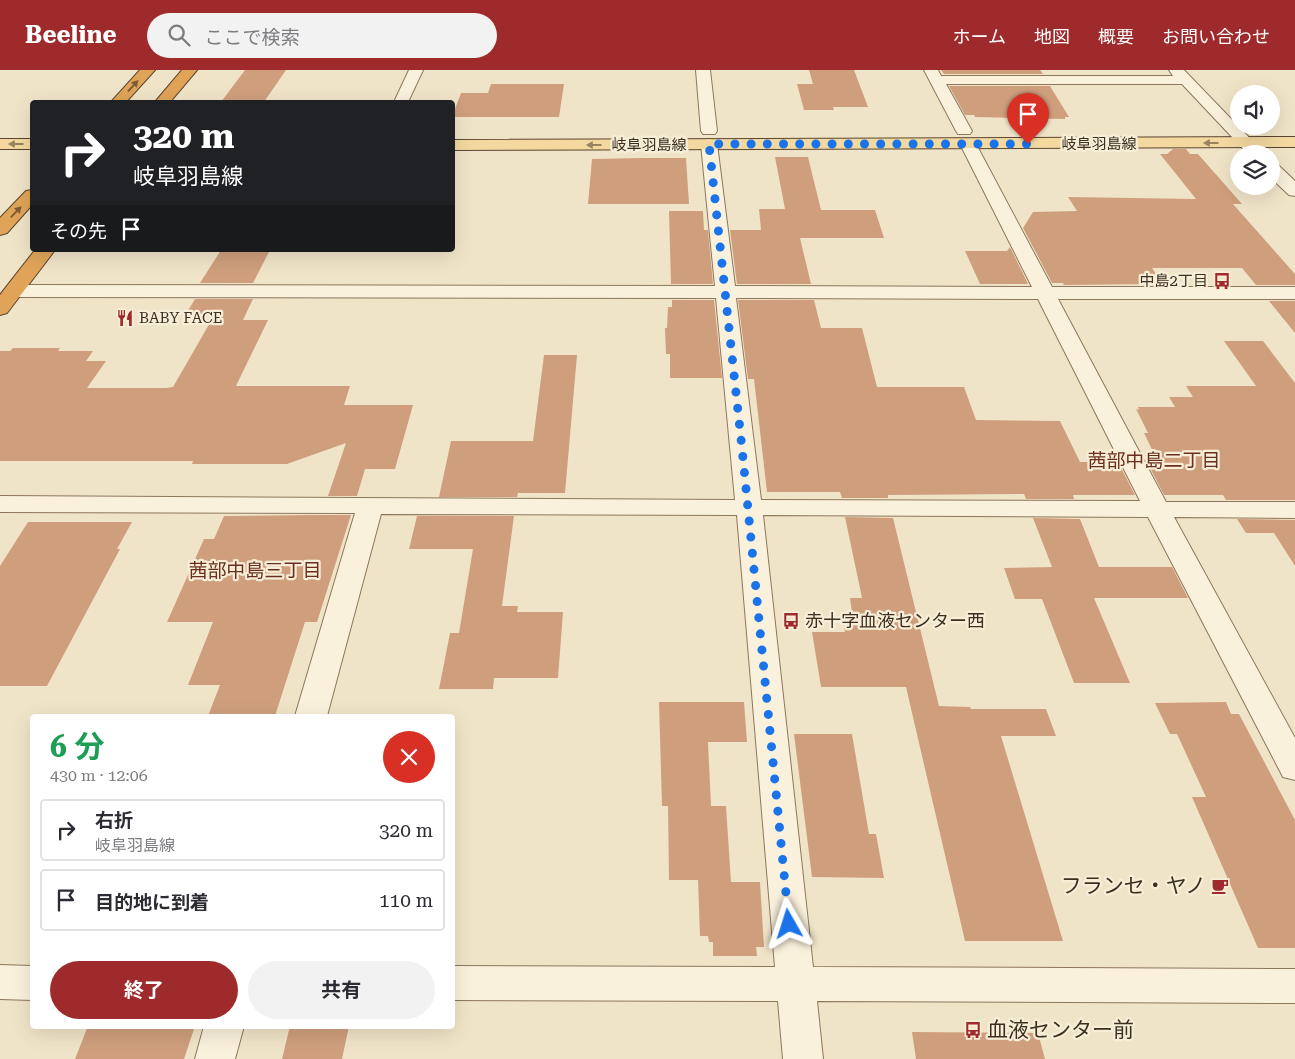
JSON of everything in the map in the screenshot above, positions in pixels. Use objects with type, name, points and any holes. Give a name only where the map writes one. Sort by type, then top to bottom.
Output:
[{"type":"highway","points":[[120,100],[148,70]]},
{"type":"highway","points":[[164,100],[190,70]]},
{"type":"highway","points":[[0,229],[30,197]]},
{"type":"highway","points":[[0,309],[43,252]]},
{"type":"main road","points":[[0,130],[30,130]]},
{"type":"main road","name":"岐阜羽島線","points":[[1247,142],[1295,130]]},
{"type":"main road","name":"岐阜羽島線","points":[[455,131],[709,138],[966,138],[1295,142]]},
{"type":"main road","name":"岐阜羽島線","points":[[455,145],[709,138]]},
{"type":"main road","points":[[0,144],[30,144]]},
{"type":"street","points":[[402,100],[416,70]]},
{"type":"street","points":[[703,70],[803,1059]]},
{"type":"street","points":[[1247,142],[1181,75],[934,75],[1158,510],[1295,768]]},
{"type":"street","points":[[1280,177],[1295,191]]},
{"type":"street","points":[[14,291],[1295,293]]},
{"type":"street","points":[[0,504],[1295,510]]},
{"type":"street","points":[[312,714],[370,507]]},
{"type":"street","points":[[0,982],[30,982]]},
{"type":"street","points":[[455,983],[1295,986]]},
{"type":"street","points":[[215,1059],[223,1029]]},
{"type":"building","points":[[245,70],[286,70],[265,100],[222,100]]},
{"type":"building","points":[[809,70],[854,70],[868,107],[833,107],[834,110],[804,110],[797,84],[813,84]]},
{"type":"building","points":[[941,70],[1040,70],[1043,74],[944,74]]},
{"type":"building","points":[[491,84],[564,84],[559,117],[455,117],[455,109],[461,93],[488,93]]},
{"type":"building","points":[[949,86],[1050,86],[1069,117],[1065,117],[1065,119],[975,117],[974,115],[965,115]]},
{"type":"building","points":[[1173,149],[1186,149],[1190,154],[1198,154],[1230,190],[1230,195],[1234,195],[1242,204],[1233,204],[1295,274],[1295,285],[1256,285],[1242,268],[1152,268],[1163,284],[1064,285],[1063,283],[1052,283],[1023,228],[1033,212],[1077,211],[1068,197],[1196,199],[1160,154],[1167,154]]},
{"type":"building","points":[[775,157],[808,157],[821,210],[875,210],[884,238],[800,238],[811,284],[737,284],[730,230],[761,230],[759,209],[785,209]]},
{"type":"building","points":[[686,158],[689,204],[588,204],[592,159]]},
{"type":"building","points":[[669,211],[703,211],[704,230],[708,230],[713,284],[671,284]]},
{"type":"building","points":[[1010,247],[1028,284],[980,284],[965,251],[1007,251]]},
{"type":"building","points":[[220,252],[269,252],[253,283],[200,283]]},
{"type":"building","points":[[195,299],[253,299],[243,320],[268,320],[236,386],[350,386],[344,405],[413,405],[395,469],[365,469],[357,496],[328,496],[346,443],[287,464],[192,464],[193,461],[0,461],[0,351],[10,351],[13,348],[60,348],[58,351],[93,351],[86,361],[106,361],[87,388],[173,387],[215,314],[186,314]]},
{"type":"building","points":[[672,300],[714,300],[722,378],[670,378],[670,354],[666,354],[665,328],[667,328],[668,307],[672,307]]},
{"type":"building","points":[[738,300],[814,300],[821,328],[862,328],[877,387],[964,387],[976,420],[1060,421],[1080,462],[1118,462],[1135,495],[1073,495],[1074,499],[1026,499],[1024,494],[888,495],[888,498],[842,498],[840,492],[767,492],[754,379],[748,379]]},
{"type":"building","points":[[1269,301],[1295,301],[1295,333]]},
{"type":"building","points":[[1224,341],[1263,341],[1295,383],[1295,500],[1226,500],[1223,495],[1164,495],[1147,462],[1158,462],[1144,433],[1148,433],[1136,409],[1139,410],[1138,407],[1175,407],[1169,397],[1193,397],[1186,386],[1256,386]]},
{"type":"building","points":[[544,355],[577,355],[565,493],[518,493],[517,497],[439,497],[451,441],[533,441]]},
{"type":"building","points":[[351,515],[317,622],[305,622],[276,714],[209,714],[220,685],[188,685],[213,622],[167,622],[204,539],[214,539],[224,516]]},
{"type":"building","points":[[417,516],[514,516],[502,606],[518,606],[517,612],[563,612],[558,678],[494,678],[493,689],[439,689],[450,633],[459,633],[473,549],[409,549]]},
{"type":"building","points":[[845,517],[893,518],[939,706],[970,707],[971,709],[1046,709],[1056,736],[1001,736],[1063,941],[965,941],[906,687],[821,687],[812,632],[845,632],[842,613],[852,613],[850,598],[862,598]]},
{"type":"building","points":[[1033,518],[1080,519],[1099,567],[1172,567],[1188,598],[1094,598],[1130,683],[1074,683],[1042,599],[1015,599],[1004,568],[1052,567]]},
{"type":"building","points":[[1237,519],[1295,520],[1295,566],[1274,533],[1246,533]]},
{"type":"building","points":[[28,522],[132,522],[117,549],[120,549],[47,686],[0,686],[0,566]]},
{"type":"building","points":[[659,702],[744,702],[747,742],[708,742],[711,806],[726,806],[731,882],[760,882],[764,947],[756,947],[757,956],[713,956],[713,942],[709,942],[708,936],[700,936],[698,880],[669,880],[668,806],[662,806]]},
{"type":"building","points":[[1226,702],[1231,714],[1239,714],[1295,820],[1295,948],[1258,948],[1192,797],[1206,797],[1177,734],[1170,734],[1155,703]]},
{"type":"building","points":[[794,734],[852,734],[869,834],[876,834],[884,878],[812,877]]},
{"type":"building","points":[[87,1029],[194,1029],[184,1059],[75,1059]]},
{"type":"building","points":[[289,1029],[348,1029],[342,1059],[282,1059]]},
{"type":"building","points":[[912,1032],[1038,1033],[1045,1059],[916,1059]]},
{"type":"place","name":"中島2丁目","points":[[1222,281]]},
{"type":"place","name":"BABY FACE","points":[[125,318]]},
{"type":"place","name":"赤十字血液センター西","points":[[791,621]]},
{"type":"place","name":"フランセ・ヤノ","points":[[1220,886]]},
{"type":"place","name":"血液センター前","points":[[973,1030]]},
{"type":"district","name":"茜部中島二丁目","points":[[1154,460]]},
{"type":"district","name":"茜部中島三丁目","points":[[255,570]]},
{"type":"route","points":[[789,924],[742,448],[709,144],[1028,144]]}]
